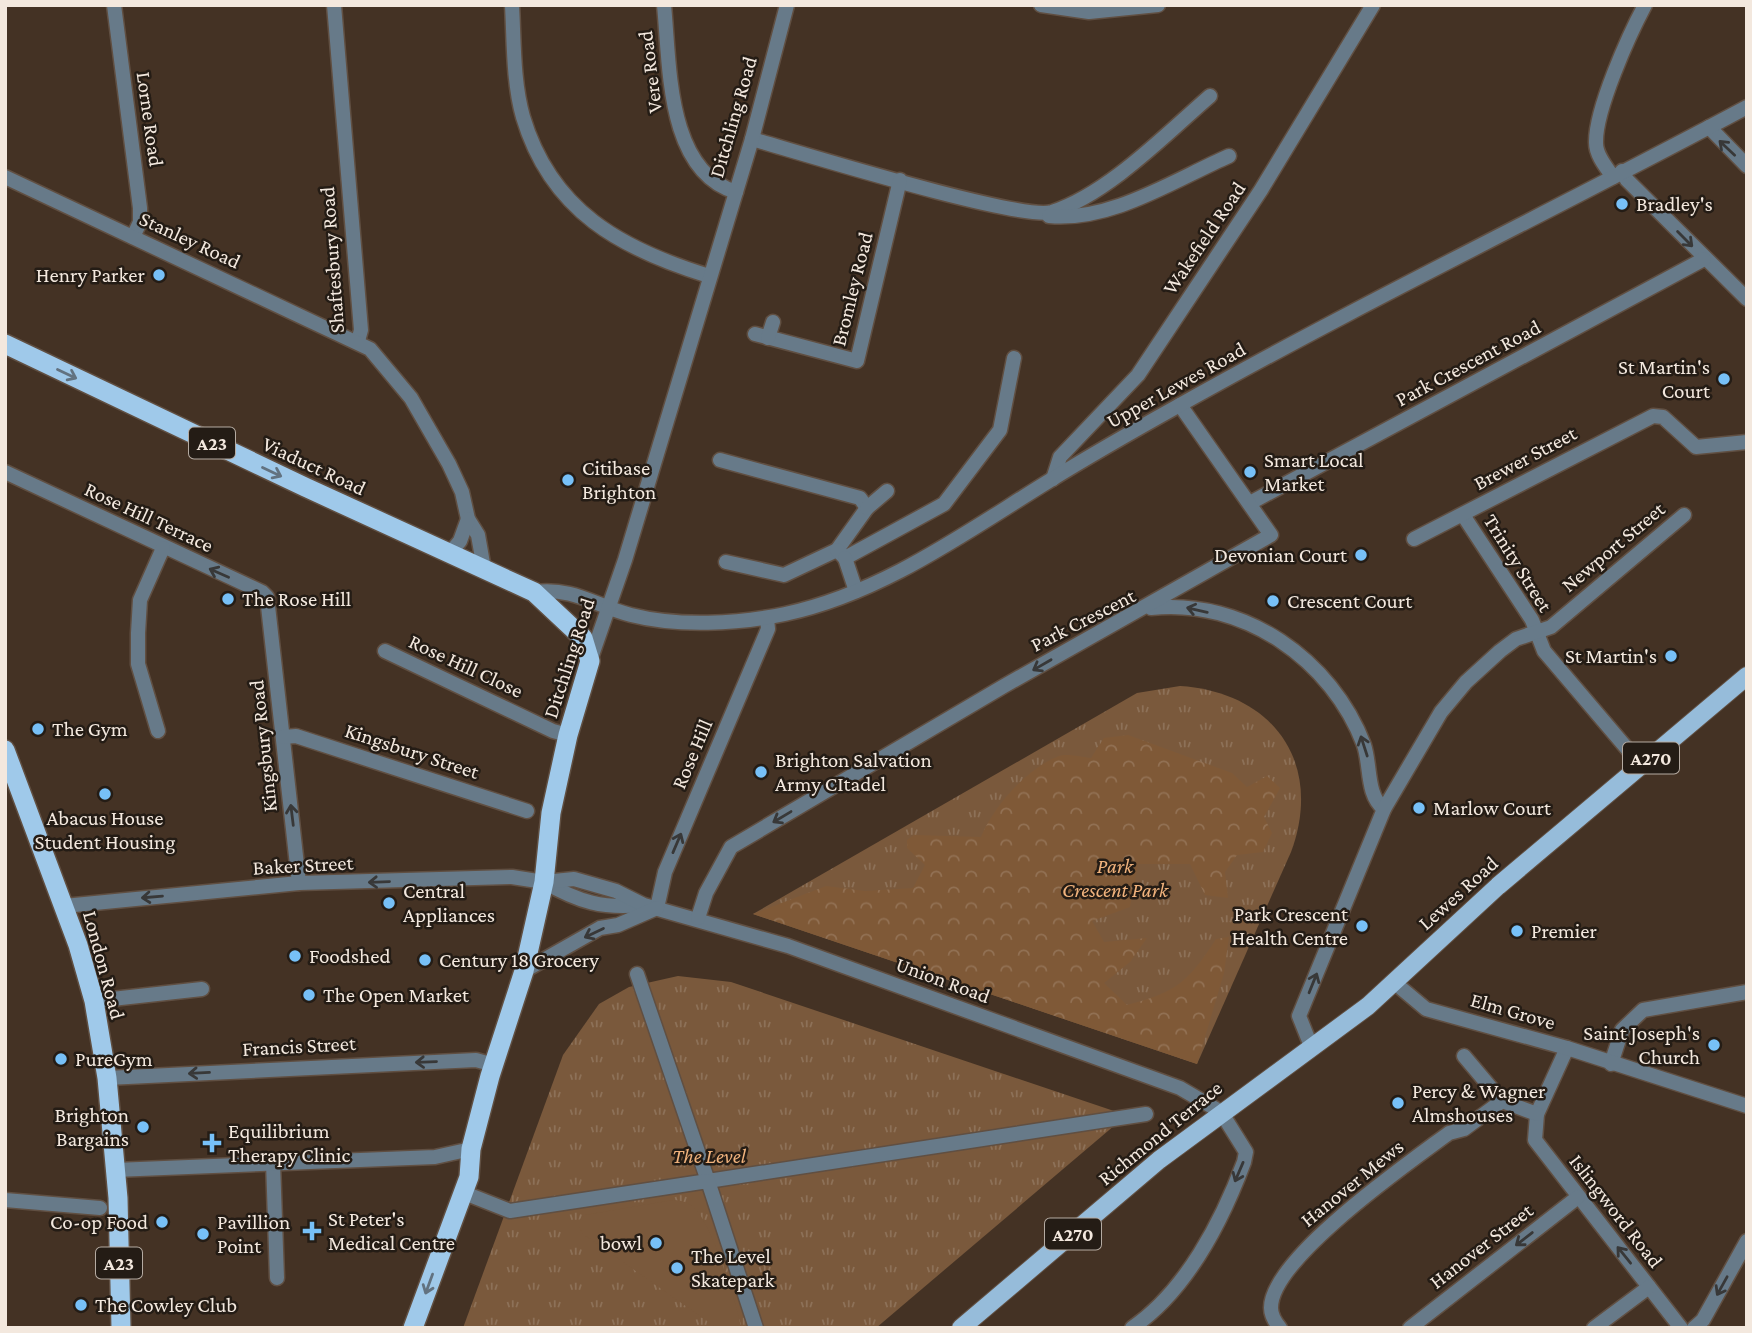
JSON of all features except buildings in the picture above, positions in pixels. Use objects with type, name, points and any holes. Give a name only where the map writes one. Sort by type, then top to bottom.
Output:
[{"type":"highway","name":"Viaduct Road","points":[[5,344],[534,592]]},
{"type":"highway","name":"A23","points":[[534,592],[583,638],[590,661]]},
{"type":"highway","name":"Ditchling Road","points":[[413,1328],[470,1169],[471,1149],[524,971],[544,882],[551,813],[568,735],[590,661]]},
{"type":"highway","name":"London Road","points":[[5,750],[64,906],[94,1000],[107,1078],[115,1170],[121,1328]]},
{"type":"main road","name":"A270","points":[[1641,765],[1747,676]]},
{"type":"main road","name":"Lewes Road","points":[[1395,983],[1478,904],[1641,765]]},
{"type":"main road","name":"Richmond Terrace","points":[[961,1328],[1158,1160],[1395,983]]},
{"type":"street","name":"Lorne Road","points":[[114,5],[138,191],[140,222],[133,237]]},
{"type":"street","name":"Shaftesbury Road","points":[[334,5],[361,330],[358,341],[379,358],[411,398],[450,464],[462,492],[468,519],[478,535],[484,569]]},
{"type":"street","points":[[512,5],[523,115],[537,148],[563,194],[587,218],[615,239],[663,262],[709,276]]},
{"type":"street","name":"Vere Road","points":[[664,5],[677,120],[688,148],[708,176],[721,187],[736,192]]},
{"type":"street","name":"Ditchling Road","points":[[590,661],[609,610],[752,139],[787,5]]},
{"type":"street","points":[[1041,5],[1090,12],[1158,5]]},
{"type":"street","name":"Wakefield Road","points":[[1053,478],[1060,457],[1138,375],[1268,180],[1373,5]]},
{"type":"street","points":[[1645,5],[1619,64],[1597,130],[1597,149],[1617,174],[1627,180],[1747,299]]},
{"type":"street","points":[[1041,214],[1067,205],[1113,176],[1210,96]]},
{"type":"street","name":"Upper Lewes Road","points":[[609,610],[669,621],[767,618],[856,591],[892,575],[968,532],[1053,478],[1180,405],[1747,107]]},
{"type":"street","points":[[1709,127],[1747,166]]},
{"type":"street","points":[[752,139],[900,180],[1041,214],[1068,217],[1103,211],[1229,156]]},
{"type":"street","name":"Stanley Road","points":[[5,177],[358,341]]},
{"type":"street","name":"Bromley Road","points":[[773,322],[762,336],[857,361],[900,180]]},
{"type":"street","name":"Park Crescent Road","points":[[1250,503],[1704,259]]},
{"type":"street","points":[[726,562],[784,575],[841,554],[944,504],[1000,430],[1014,358]]},
{"type":"street","points":[[1145,608],[1271,535],[1180,405]]},
{"type":"street","name":"Brewer Street","points":[[1414,539],[1657,415],[1693,446],[1747,442]]},
{"type":"street","points":[[720,460],[860,498],[867,508]]},
{"type":"street","name":"Rose Hill Terrace","points":[[5,472],[261,592],[269,604]]},
{"type":"street","points":[[841,554],[867,508],[887,491]]},
{"type":"street","name":"Trinity Street","points":[[1463,515],[1532,620],[1536,635],[1545,651],[1641,765]]},
{"type":"street","name":"Newport Street","points":[[1384,809],[1427,732],[1458,690],[1516,639],[1536,635],[1551,628],[1684,515]]},
{"type":"street","points":[[450,554],[460,541],[468,519]]},
{"type":"street","points":[[158,732],[138,664],[138,634],[140,600],[163,548]]},
{"type":"street","points":[[841,554],[856,591]]},
{"type":"street","name":"Viaduct Road","points":[[534,592],[554,590],[593,599],[609,610]]},
{"type":"street","name":"Kingsbury Road","points":[[269,604],[299,883]]},
{"type":"street","name":"Park Crescent","points":[[698,918],[706,893],[731,847],[1004,686],[1145,608],[1182,607],[1219,615],[1265,632],[1310,662],[1335,689],[1351,714],[1366,752],[1374,800],[1384,809]]},
{"type":"street","name":"Rose Hill","points":[[651,907],[768,629],[767,618]]},
{"type":"street","name":"Rose Hill Close","points":[[385,651],[553,732],[568,735]]},
{"type":"street","name":"Kingsbury Street","points":[[283,737],[296,736],[527,811]]},
{"type":"street","points":[[1311,1046],[1299,1016],[1384,809]]},
{"type":"street","name":"Baker Street","points":[[64,906],[299,883],[512,877],[544,882]]},
{"type":"street","name":"Union Road","points":[[544,882],[573,879],[616,891],[651,907],[698,918],[789,946],[1180,1088],[1220,1112]]},
{"type":"street","points":[[524,971],[600,928],[618,925],[651,907]]},
{"type":"street","points":[[637,974],[756,1328]]},
{"type":"street","name":"Elm Grove","points":[[1395,983],[1426,1009],[1567,1048],[1747,1106]]},
{"type":"street","points":[[94,1000],[202,989]]},
{"type":"street","points":[[1611,1064],[1622,1030],[1643,1010],[1747,992]]},
{"type":"street","points":[[1464,1056],[1502,1101],[1537,1114],[1567,1048]]},
{"type":"street","name":"Francis Street","points":[[107,1078],[476,1060],[494,1065]]},
{"type":"street","name":"Hanover Mews","points":[[1280,1328],[1272,1314],[1272,1300],[1299,1255],[1330,1229],[1346,1211],[1450,1133],[1464,1129],[1502,1101]]},
{"type":"street","points":[[1132,1328],[1165,1299],[1184,1275],[1213,1231],[1241,1171],[1246,1152],[1220,1112]]},
{"type":"street","points":[[462,1192],[510,1212],[1146,1114]]},
{"type":"street","name":"Islingword Road","points":[[1537,1114],[1535,1140],[1681,1328]]},
{"type":"street","points":[[115,1170],[435,1157],[471,1149]]},
{"type":"street","points":[[273,1163],[277,1278]]},
{"type":"street","name":"Hanover Street","points":[[1410,1328],[1578,1197]]},
{"type":"street","points":[[5,1200],[100,1208]]},
{"type":"street","points":[[1694,1328],[1703,1320],[1747,1241]]},
{"type":"street","points":[[1594,1328],[1649,1286]]},
{"type":"green space","name":"Park Crescent Park","points":[[1180,686],[1213,691],[1241,702],[1265,718],[1283,738],[1295,762],[1301,789],[1300,820],[1291,852],[1197,1064],[753,914],[1137,693]]},
{"type":"green space","name":"Park Crescent Park","points":[[1128,735],[1232,773],[1247,787],[1267,776],[1280,788],[1264,817],[1272,833],[1263,852],[1237,855],[1225,872],[1228,898],[1205,895],[1190,864],[1138,864],[1130,907],[1092,921],[1104,942],[1147,938],[1130,962],[1104,983],[1127,1005],[1170,990],[1189,975],[1216,939],[1229,937],[1224,973],[1197,1064],[753,914],[826,886],[865,891],[913,888],[925,865],[907,848],[907,840],[914,835],[981,837],[1003,801],[1035,769],[1062,755],[1091,758],[1104,738]]},
{"type":"green space","name":"The Level","points":[[678,976],[731,982],[1114,1111],[1115,1125],[876,1328],[463,1328],[563,1055],[599,1004],[629,987]]},
{"type":"green space","name":"The Level Skatepark","points":[[673,1200],[692,1206],[705,1224],[724,1270],[741,1328],[717,1328],[583,1234],[579,1227],[579,1220],[585,1215]]},
{"type":"place","name":"Bradley's","points":[[1622,204]]},
{"type":"place","name":"Henry Parker","points":[[159,275]]},
{"type":"place","name":"St Martin's Court","points":[[1724,379]]},
{"type":"place","name":"Smart Local Market","points":[[1250,472]]},
{"type":"place","name":"Citibase Brighton","points":[[568,480]]},
{"type":"place","name":"Devonian Court","points":[[1361,555]]},
{"type":"place","name":"The Rose Hill","points":[[228,599]]},
{"type":"place","name":"Crescent Court","points":[[1273,601]]},
{"type":"place","name":"St Martin's","points":[[1671,656]]},
{"type":"place","name":"The Gym","points":[[38,729]]},
{"type":"place","name":"Brighton Salvation Army CItadel","points":[[761,772]]},
{"type":"place","name":"Abacus House Student Housing","points":[[105,794]]},
{"type":"place","name":"Marlow Court","points":[[1419,808]]},
{"type":"place","name":"Central Appliances","points":[[389,903]]},
{"type":"place","name":"Park Crescent Health Centre","points":[[1362,926]]},
{"type":"place","name":"Premier","points":[[1517,931]]},
{"type":"place","name":"Foodshed","points":[[295,956]]},
{"type":"place","name":"Century 18 Grocery","points":[[425,960]]},
{"type":"place","name":"The Open Market","points":[[309,995]]},
{"type":"place","name":"Saint Joseph's Church","points":[[1714,1045]]},
{"type":"place","name":"PureGym","points":[[61,1059]]},
{"type":"place","name":"Percy & Wagner Almshouses","points":[[1398,1103]]},
{"type":"place","name":"Brighton Bargains","points":[[143,1127]]},
{"type":"place","name":"Equilibrium Therapy Clinic","points":[[212,1143]]},
{"type":"place","name":"Co-op Food","points":[[162,1222]]},
{"type":"place","name":"St Peter's Medical Centre","points":[[312,1231]]},
{"type":"place","name":"Pavillion Point","points":[[203,1234]]},
{"type":"place","name":"bowl","points":[[656,1243]]},
{"type":"place","name":"The Level Skatepark","points":[[677,1268]]},
{"type":"place","name":"The Cowley Club","points":[[81,1305]]}]
